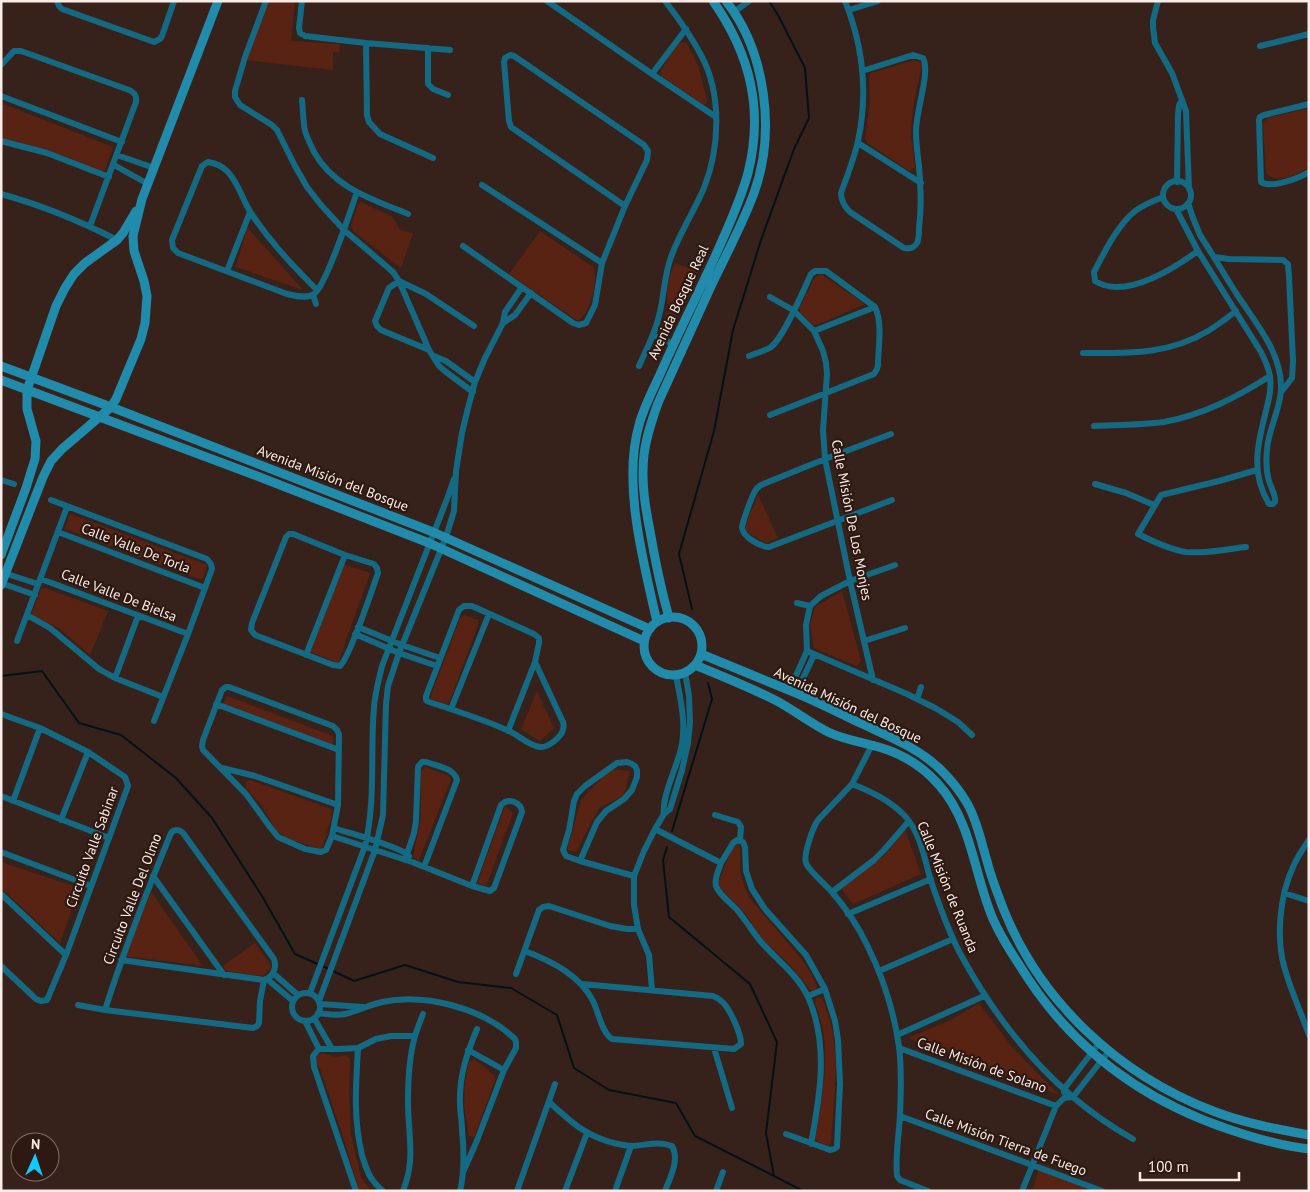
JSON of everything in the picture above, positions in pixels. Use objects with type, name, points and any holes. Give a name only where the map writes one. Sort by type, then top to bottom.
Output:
[{"type":"main road","points":[[1,555],[35,458],[36,441],[27,409],[26,390],[56,306],[74,274],[123,234],[142,199],[218,1]]},
{"type":"main road","name":"Avenida Bosque Real","points":[[669,618],[655,560],[642,474],[648,431],[714,270],[748,174],[755,130],[751,83],[744,57],[737,40],[713,1]]},
{"type":"main road","name":"Avenida Bosque Real","points":[[654,626],[633,491],[632,461],[638,426],[673,344],[755,191],[764,150],[765,103],[758,67],[748,38],[726,1]]},
{"type":"main road","points":[[1,584],[3,572],[43,476],[62,449],[111,407],[138,347],[145,323],[147,296],[134,251],[133,236],[142,199]]},
{"type":"main road","name":"Avenida Misión del Bosque","points":[[1,366],[446,537],[654,626]]},
{"type":"main road","name":"Avenida Misión del Bosque","points":[[1,380],[429,543],[644,641]]},
{"type":"main road","points":[[669,618],[687,621],[695,627],[700,635],[702,644],[701,654],[695,665],[681,674],[668,675],[654,668],[646,656],[644,648],[644,641],[654,626],[669,618]]},
{"type":"main road","name":"Avenida Misión del Bosque","points":[[701,654],[793,692],[914,749],[941,769],[961,793],[972,814],[997,892],[1009,923],[1022,948],[1040,977],[1061,1004],[1109,1052],[1149,1080],[1178,1096],[1214,1112],[1270,1128],[1309,1135]]},
{"type":"main road","name":"Avenida Misión del Bosque","points":[[695,665],[777,701],[816,727],[835,735],[890,750],[926,772],[948,796],[956,808],[994,920],[1010,950],[1027,978],[1065,1027],[1102,1061],[1133,1084],[1168,1104],[1210,1123],[1283,1145],[1309,1150]]},
{"type":"main road","points":[[760,693],[782,695],[793,692]]},
{"type":"main road","points":[[1244,1134],[1270,1128]]},
{"type":"street","points":[[57,2],[62,9],[150,41],[157,41],[162,36],[174,1]]},
{"type":"street","points":[[266,1],[245,57],[235,97],[240,104],[277,130],[307,187],[321,205],[344,230],[393,272],[399,281],[429,350],[439,366],[473,392]]},
{"type":"street","points":[[302,1],[299,28],[302,34],[366,43],[450,50]]},
{"type":"street","points":[[547,1],[716,117]]},
{"type":"street","points":[[639,366],[659,318],[665,279],[672,257],[704,187],[716,140],[716,117],[711,80],[707,66],[686,29],[665,1]]},
{"type":"street","points":[[734,12],[749,1]]},
{"type":"street","points":[[846,1],[856,36],[864,94],[858,143],[841,193],[841,200],[850,212],[904,248],[912,248],[918,240],[920,183],[916,120],[925,73],[924,61],[922,58],[913,55],[862,71]]},
{"type":"street","points":[[849,10],[878,1]]},
{"type":"street","points":[[1158,1],[1153,20],[1155,43],[1172,73],[1185,105],[1187,116],[1190,194],[1188,203],[1196,227],[1269,344],[1281,378],[1281,392],[1269,436],[1267,453],[1269,482],[1276,500],[1272,504],[1267,502],[1257,470],[1257,449],[1270,394],[1269,368],[1262,352],[1198,251],[1176,209]]},
{"type":"street","points":[[652,74],[686,29]]},
{"type":"street","points":[[1260,46],[1309,34]]},
{"type":"street","points":[[366,43],[367,116],[369,122],[380,134],[433,158]]},
{"type":"street","points":[[428,48],[428,84],[433,89],[448,94]]},
{"type":"street","points":[[1,65],[12,53],[22,51],[129,90],[136,95],[136,102],[114,165],[90,226]]},
{"type":"street","points":[[463,246],[573,323],[584,324],[595,305],[602,263],[625,206],[647,160],[646,147],[514,56],[507,56],[504,62],[508,121],[511,127],[625,206]]},
{"type":"street","points":[[1,96],[122,142]]},
{"type":"street","points":[[302,100],[306,132],[312,148],[319,160],[335,178],[357,192],[408,214]]},
{"type":"street","points":[[1177,182],[1178,114],[1179,105],[1182,100]]},
{"type":"street","points":[[1309,104],[1262,116],[1259,120],[1261,182],[1265,185],[1286,181],[1309,172]]},
{"type":"street","points":[[1,141],[47,153],[109,177]]},
{"type":"street","points":[[858,143],[920,183]]},
{"type":"street","points":[[117,155],[154,168]]},
{"type":"street","points":[[205,163],[214,163],[228,172],[250,212],[274,245],[315,293],[301,296],[287,294],[178,253],[173,248],[172,240],[202,166],[205,163]]},
{"type":"street","points":[[114,165],[148,184]]},
{"type":"street","points":[[1188,203],[1176,209],[1167,206],[1163,192],[1168,184],[1177,182],[1186,185],[1189,189]]},
{"type":"street","points":[[482,185],[602,263]]},
{"type":"street","points":[[316,304],[315,293],[344,230],[357,192]]},
{"type":"street","points":[[1,194],[43,207],[90,226],[117,240]]},
{"type":"street","points":[[1163,197],[1136,210],[1122,225],[1094,272],[1095,281],[1112,287],[1138,283],[1160,276],[1198,251]]},
{"type":"street","points":[[227,271],[250,212]]},
{"type":"street","points":[[1214,257],[1283,260],[1288,264],[1292,378],[1281,392]]},
{"type":"street","points":[[749,356],[773,346],[782,333],[811,274],[817,270],[826,271],[874,306],[877,312],[879,325],[878,366],[876,372],[770,415]]},
{"type":"street","points":[[399,281],[426,294],[474,326]]},
{"type":"street","points":[[399,281],[389,288],[375,322],[381,330],[429,350]]},
{"type":"street","points":[[332,1049],[316,1016],[319,1003],[378,842],[383,815],[388,686],[402,645],[446,537],[454,511],[456,471],[462,434],[476,382],[485,358],[503,323],[507,308],[522,287]]},
{"type":"street","points":[[503,323],[516,315],[531,293]]},
{"type":"street","name":"Calle Misión De Los Monjes","points":[[770,297],[794,310],[814,331],[823,351],[827,374],[823,430],[825,459],[873,680]]},
{"type":"street","points":[[814,331],[874,306]]},
{"type":"street","points":[[1084,352],[1142,352],[1176,346],[1207,332],[1236,310]]},
{"type":"street","points":[[653,335],[673,344]]},
{"type":"street","points":[[434,356],[446,361],[476,382]]},
{"type":"street","points":[[1094,426],[1148,424],[1181,418],[1234,398],[1270,376]]},
{"type":"street","points":[[890,434],[764,483],[755,491],[742,528],[746,536],[762,546],[769,547],[892,500]]},
{"type":"street","points":[[1246,547],[1207,552],[1185,552],[1157,543],[1138,534],[1161,495],[1219,482],[1257,470]]},
{"type":"street","points":[[310,993],[367,839],[372,803],[376,687],[456,471]]},
{"type":"street","points":[[1,480],[14,484]]},
{"type":"street","points":[[1095,484],[1126,493],[1154,505]]},
{"type":"street","points":[[51,500],[207,559],[211,564],[212,569],[154,721]]},
{"type":"street","points":[[17,641],[67,507]]},
{"type":"street","name":"Calle Valle De Torla","points":[[58,532],[205,588]]},
{"type":"street","points":[[293,534],[376,566],[378,570],[356,631],[345,659],[340,666],[255,635],[251,630],[251,625],[287,535],[293,534]]},
{"type":"street","points":[[306,655],[345,555]]},
{"type":"street","points":[[793,692],[807,651],[806,625],[810,606],[821,596],[850,581],[895,565]]},
{"type":"street","name":"Calle Valle De Bielsa","points":[[3,572],[40,582],[188,634]]},
{"type":"street","points":[[14,587],[18,577]]},
{"type":"street","points":[[1,584],[35,595]]},
{"type":"street","points":[[797,603],[810,606]]},
{"type":"street","points":[[508,731],[535,662],[539,643],[538,636],[470,606],[461,608],[426,696],[429,702],[508,731],[540,748],[548,746],[561,734],[563,722],[535,662]]},
{"type":"street","points":[[451,709],[489,614]]},
{"type":"street","points":[[27,615],[50,628],[99,669],[115,678],[163,697]]},
{"type":"street","points":[[115,678],[138,616]]},
{"type":"street","points":[[864,641],[905,628]]},
{"type":"street","points":[[356,631],[440,658]]},
{"type":"street","points":[[356,631],[400,653],[437,666]]},
{"type":"street","points":[[418,660],[421,651]]},
{"type":"street","points":[[807,651],[937,709],[958,722],[972,735]]},
{"type":"street","points":[[793,692],[814,654]]},
{"type":"street","points":[[652,990],[649,955],[638,929],[634,905],[634,876],[644,851],[664,814],[664,805],[685,743],[681,674]]},
{"type":"street","points":[[230,687],[336,728],[339,734],[339,750],[338,805],[334,828],[326,850],[321,852],[305,849],[278,837],[246,794],[204,752],[202,740],[222,690],[230,687]]},
{"type":"street","points":[[917,699],[922,687]]},
{"type":"street","points":[[216,704],[339,750]]},
{"type":"street","name":"Circuito Valle Sabinar","points":[[1,714],[40,728],[88,752],[125,777],[128,783],[66,956],[47,1000],[36,999],[1,966]]},
{"type":"street","points":[[13,801],[40,728]]},
{"type":"street","points":[[872,745],[852,784],[815,824],[805,855],[806,863],[832,892],[848,914],[866,943],[879,971],[891,1008],[899,1048],[901,1075],[896,1176],[900,1180],[928,1191]]},
{"type":"street","points":[[61,820],[88,752]]},
{"type":"street","points":[[408,859],[416,821],[418,769],[422,762],[426,762],[451,771],[455,775],[456,781],[424,867]]},
{"type":"street","points":[[580,862],[601,816],[624,799],[632,790],[637,777],[637,770],[635,766],[627,762],[616,763],[585,786],[575,797],[563,850],[566,856],[580,862],[634,876]]},
{"type":"street","points":[[220,768],[255,776],[338,805]]},
{"type":"street","name":"Calle Misión de Ruanda","points":[[852,784],[888,801],[909,821],[921,845],[931,880],[953,939],[984,996],[1013,1036],[1042,1068],[1073,1097],[1092,1113],[1133,1139]]},
{"type":"street","points":[[1,796],[109,838]]},
{"type":"street","points":[[334,828],[378,842],[424,867],[472,886],[487,891],[494,888],[522,812],[522,808],[519,805],[509,801],[501,805],[472,886]]},
{"type":"street","points":[[715,814],[740,824],[740,840],[745,847],[745,864],[748,879],[756,897],[806,955],[825,989],[835,1021],[840,1058],[837,1147],[830,1150],[786,1134]]},
{"type":"street","points":[[832,892],[874,860],[909,821]]},
{"type":"street","points":[[656,829],[721,863]]},
{"type":"street","name":"Circuito Valle Del Olmo","points":[[78,1005],[105,1010],[253,1028],[259,1023],[260,1000],[269,977],[276,966],[274,959],[181,831],[174,830],[171,833],[121,960],[105,1010]]},
{"type":"street","points":[[332,836],[408,859]]},
{"type":"street","points":[[740,840],[733,843],[721,863],[715,883],[717,889],[762,942],[790,971],[808,996],[817,1022],[821,1049],[820,1085],[811,1144]]},
{"type":"street","points":[[1309,840],[1292,868],[1284,893],[1280,916],[1281,954],[1309,1035]]},
{"type":"street","points":[[1,852],[91,886]]},
{"type":"street","points":[[153,876],[224,975]]},
{"type":"street","points":[[848,914],[931,880]]},
{"type":"street","points":[[1284,893],[1309,901]]},
{"type":"street","points":[[1,894],[66,956]]},
{"type":"street","points":[[516,974],[539,910],[543,907],[550,906],[618,928],[638,929]]},
{"type":"street","points":[[879,971],[953,939]]},
{"type":"street","points":[[525,951],[558,967],[582,984],[592,1000],[606,1033],[612,1039],[734,1049],[741,1044],[738,1030],[722,1001],[713,996],[582,984]]},
{"type":"street","points":[[121,960],[224,975],[269,977],[298,995]]},
{"type":"street","points":[[269,977],[293,1002]]},
{"type":"street","points":[[808,996],[825,989]]},
{"type":"street","points":[[319,1003],[314,995],[302,993],[293,1002],[292,1009],[295,1016],[305,1020],[316,1016],[346,1014],[381,1002],[414,1000],[450,1005],[466,1010],[497,1025],[512,1037],[516,1042],[516,1048],[504,1070],[464,1170]]},
{"type":"street","points":[[897,1034],[984,996]]},
{"type":"street","points":[[319,1003],[367,1007]]},
{"type":"street","points":[[403,1191],[408,1179],[411,1162],[408,1081],[415,1036],[423,1014]]},
{"type":"street","points":[[305,1020],[319,1049]]},
{"type":"street","points":[[460,1191],[464,1170],[464,1147],[460,1090],[463,1065],[477,1028]]},
{"type":"street","points":[[356,1191],[312,1056],[319,1049],[358,1048],[384,1037],[415,1036]]},
{"type":"street","points":[[1064,1098],[1064,1089],[1099,1043]]},
{"type":"street","points":[[358,1048],[355,1102],[358,1139],[364,1163],[371,1178],[375,1185],[383,1191]]},
{"type":"street","points":[[714,1048],[732,1108]]},
{"type":"street","name":"Calle Misión de Solano","points":[[899,1048],[1056,1106]]},
{"type":"street","points":[[468,1050],[504,1070]]},
{"type":"street","points":[[1022,1191],[1056,1106],[1064,1098],[1073,1097],[1109,1052]]},
{"type":"street","points":[[517,1191],[555,1084]]},
{"type":"street","points":[[549,1102],[587,1133],[607,1141],[631,1146],[661,1144],[672,1146],[675,1159],[665,1191]]},
{"type":"street","name":"Calle Misión Tierra de Fuego","points":[[900,1116],[1102,1191]]},
{"type":"street","points":[[565,1191],[587,1133]]},
{"type":"street","points":[[615,1191],[631,1146]]},
{"type":"street","points":[[716,1191],[723,1172]]},
{"type":"shaded area","points":[[269,1],[295,1],[291,41],[340,44],[339,52],[333,52],[333,70],[246,60]]},
{"type":"shaded area","points":[[686,42],[698,65],[707,101],[704,105],[661,76],[661,70],[678,43]]},
{"type":"shaded area","points":[[915,60],[922,64],[913,107],[911,133],[915,167],[910,171],[869,144],[865,139],[870,102],[869,78],[871,73]]},
{"type":"shaded area","points":[[1,103],[113,147],[105,170],[102,172],[24,144],[1,138]]},
{"type":"shaded area","points":[[1309,108],[1309,167],[1287,178],[1270,177],[1266,173],[1263,122],[1268,118]]},
{"type":"shaded area","points":[[361,202],[393,217],[400,230],[413,233],[401,268],[353,231],[351,226],[358,204]]},
{"type":"shaded area","points":[[247,227],[303,290],[236,267]]},
{"type":"shaded area","points":[[540,231],[593,267],[595,280],[590,304],[578,321],[509,274]]},
{"type":"shaded area","points":[[675,263],[698,272],[666,337],[660,334],[659,330],[668,310],[667,292],[670,274]]},
{"type":"shaded area","points":[[821,274],[865,304],[814,326],[800,312],[800,307],[815,277]]},
{"type":"shaded area","points":[[758,495],[778,538],[766,543],[746,530],[746,524]]},
{"type":"shaded area","points":[[70,514],[207,565],[202,580],[65,529]]},
{"type":"shaded area","points":[[344,564],[370,573],[338,663],[310,652]]},
{"type":"shaded area","points":[[45,588],[108,611],[90,655],[59,628],[34,617],[32,612],[41,589]]},
{"type":"shaded area","points":[[842,591],[861,661],[857,666],[814,648],[810,625],[815,607]]},
{"type":"shaded area","points":[[464,615],[478,620],[478,625],[447,705],[431,699],[431,696],[460,618]]},
{"type":"shaded area","points":[[537,691],[554,728],[540,741],[521,729]]},
{"type":"shaded area","points":[[227,696],[333,736],[333,745],[223,704]]},
{"type":"shaded area","points":[[425,767],[447,775],[451,779],[419,860],[413,857],[421,816],[421,772]]},
{"type":"shaded area","points":[[610,769],[630,771],[624,795],[599,808],[576,852],[567,850],[581,800]]},
{"type":"shaded area","points":[[250,780],[331,809],[332,814],[323,847],[320,849],[286,838],[275,829],[262,806],[246,788],[246,782]]},
{"type":"shaded area","points":[[505,806],[513,813],[486,886],[477,883]]},
{"type":"shaded area","points":[[905,830],[921,874],[853,904],[841,888],[884,856]]},
{"type":"shaded area","points":[[736,843],[740,846],[740,873],[748,896],[803,961],[817,985],[816,989],[812,991],[789,964],[763,940],[745,913],[721,889],[718,883]]},
{"type":"shaded area","points":[[1,862],[79,888],[60,943],[1,888]]},
{"type":"shaded area","points":[[151,892],[203,966],[125,956]]},
{"type":"shaded area","points":[[255,943],[271,966],[270,970],[262,976],[226,971],[223,966]]},
{"type":"shaded area","points":[[818,997],[822,998],[830,1020],[836,1068],[831,1143],[828,1146],[815,1139],[824,1084],[825,1056],[823,1029],[815,1003]]},
{"type":"shaded area","points":[[979,1003],[1011,1046],[1059,1095],[908,1038],[951,1020]]},
{"type":"shaded area","points":[[322,1053],[336,1057],[346,1055],[350,1058],[351,1135],[361,1177],[371,1191],[359,1191],[344,1139],[320,1069],[316,1064],[316,1057]]},
{"type":"shaded area","points":[[474,1059],[494,1075],[495,1080],[474,1137],[469,1136],[464,1105],[465,1082],[469,1062]]},
{"type":"shaded area","points":[[1040,1167],[1102,1191],[1032,1191]]},
{"type":"waterway","points":[[692,609],[679,554],[714,431],[733,330],[761,240],[794,149],[809,118],[805,68],[769,1]]},
{"type":"waterway","points":[[1,676],[42,671],[79,723],[121,735],[176,778],[212,818],[262,896],[295,954],[329,969]]},
{"type":"waterway","points":[[672,831],[712,699],[708,683]]},
{"type":"waterway","points":[[667,847],[663,860],[669,917],[750,984],[777,1042],[766,1133],[774,1176],[803,1191]]},
{"type":"waterway","points":[[333,971],[354,981],[405,965],[458,982],[511,988],[557,1015],[574,1068],[609,1090],[676,1103],[695,1136],[774,1176]]}]
